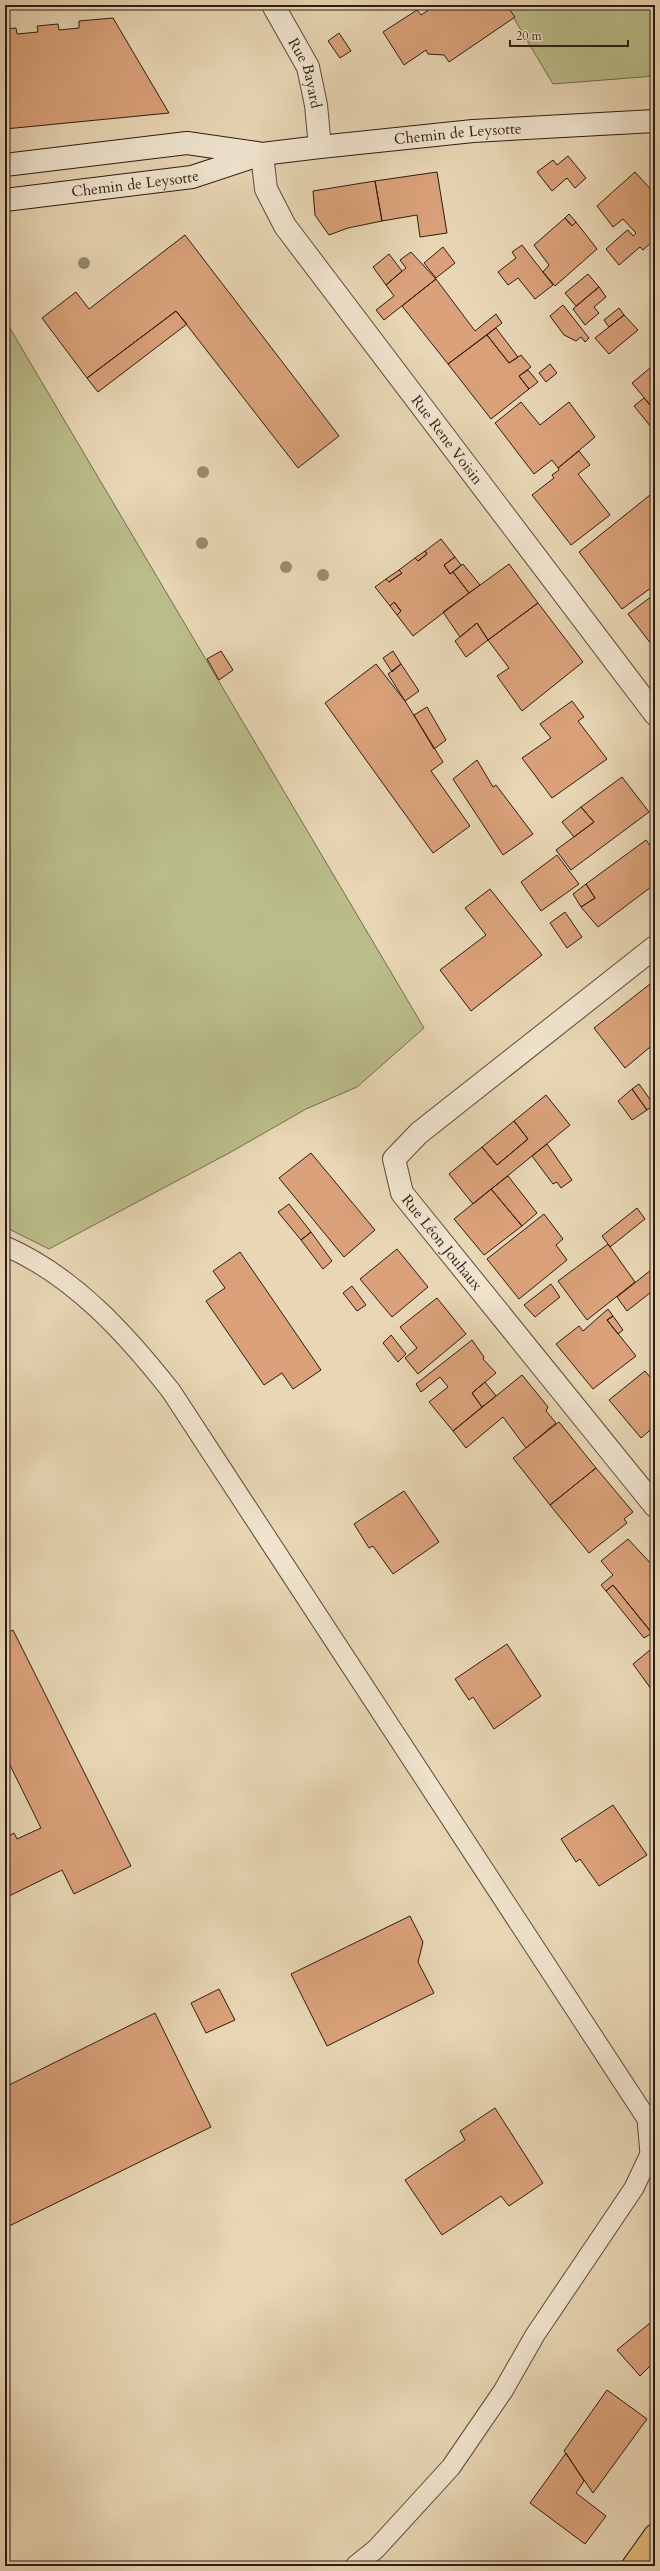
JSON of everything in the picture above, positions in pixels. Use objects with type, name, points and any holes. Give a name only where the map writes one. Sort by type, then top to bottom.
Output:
[{"type":"main road","points":[[633,2566],[655,2535]]},
{"type":"street","name":"Rue Bayard","points":[[273,5],[308,67],[316,105],[320,147]]},
{"type":"street","name":"Chemin de Leysotte","points":[[5,200],[192,177],[262,154],[425,135],[655,121]]},
{"type":"street","name":"Chemin de Leysotte","points":[[5,165],[187,143],[262,154]]},
{"type":"street","name":"Rue Rene Voisin","points":[[262,154],[266,189],[285,226],[655,714]]},
{"type":"street","name":"Rue Léon Jouhaux","points":[[655,947],[419,1133],[394,1159],[402,1194],[655,1506]]},
{"type":"lane","points":[[5,1246],[48,1271],[91,1302],[130,1340],[171,1391],[647,2119],[650,2154],[634,2188],[535,2334],[503,2391],[451,2467],[376,2549],[355,2566]]},
{"type":"green space","points":[[506,5],[655,5],[655,76],[553,84]]},
{"type":"green space","points":[[5,320],[424,1028],[357,1087],[306,1109],[231,1152],[49,1249],[5,1227]]},
{"type":"building","points":[[436,5],[506,5],[515,17],[449,62],[444,55],[428,54],[426,50],[404,65],[383,32],[417,10],[421,15]]},
{"type":"building","points":[[113,18],[169,113],[5,129],[5,29],[16,28],[17,34],[38,32],[37,26],[58,24],[59,30],[79,28],[79,21]]},
{"type":"building","points":[[339,33],[351,51],[340,58],[328,41]]},
{"type":"building","points":[[568,156],[586,178],[575,188],[567,178],[552,191],[537,172],[553,160],[557,165]]},
{"type":"building","points":[[437,172],[447,233],[420,237],[417,215],[382,221],[375,181]]},
{"type":"building","points":[[635,172],[655,194],[655,239],[643,250],[640,247],[619,265],[606,249],[628,230],[633,236],[636,233],[623,219],[613,227],[597,206]]},
{"type":"building","points":[[375,181],[382,221],[348,228],[329,235],[315,215],[313,191]]},
{"type":"building","points":[[569,214],[576,222],[572,226],[565,218]]},
{"type":"building","points":[[565,218],[572,226],[576,222],[597,249],[555,286],[543,272],[549,265],[534,245]]},
{"type":"building","points":[[185,235],[339,436],[298,468],[176,311],[87,378],[42,318],[76,292],[89,309]]},
{"type":"building","points":[[522,245],[553,285],[535,299],[518,278],[508,285],[498,272],[516,258],[512,252]]},
{"type":"building","points":[[443,247],[455,263],[436,278],[424,263]]},
{"type":"building","points":[[411,252],[436,279],[384,320],[376,310],[394,296],[386,285],[406,268],[400,260]]},
{"type":"building","points":[[389,254],[402,271],[386,285],[373,267]]},
{"type":"building","points":[[588,274],[599,287],[576,306],[565,293]]},
{"type":"building","points":[[436,279],[475,331],[496,314],[502,323],[448,364],[402,306]]},
{"type":"building","points":[[599,287],[606,297],[594,307],[599,313],[585,325],[573,309]]},
{"type":"building","points":[[563,305],[589,338],[585,342],[581,337],[576,341],[564,335],[550,316]]},
{"type":"building","points":[[619,308],[624,315],[609,327],[604,320]]},
{"type":"building","points":[[176,311],[187,324],[98,392],[87,378]]},
{"type":"building","points":[[624,315],[638,330],[609,354],[595,338]]},
{"type":"building","points":[[496,328],[518,357],[509,363],[487,335]]},
{"type":"building","points":[[487,335],[509,363],[521,355],[531,367],[519,376],[529,389],[491,419],[448,364]]},
{"type":"building","points":[[550,364],[557,373],[546,382],[539,373]]},
{"type":"building","points":[[655,364],[655,403],[651,406],[632,383]]},
{"type":"building","points":[[528,370],[538,382],[529,389],[519,376]]},
{"type":"building","points":[[644,398],[655,411],[655,432],[634,406]]},
{"type":"building","points":[[521,402],[540,425],[569,402],[595,437],[558,468],[552,460],[534,474],[495,423]]},
{"type":"building","points":[[579,451],[590,465],[578,474],[610,515],[571,545],[532,495],[554,478],[552,475],[559,470],[558,468]]},
{"type":"building","points":[[655,491],[655,516],[651,519],[655,524],[655,585],[622,609],[579,552]]},
{"type":"building","points":[[441,539],[455,557],[444,565],[450,574],[453,572],[469,593],[413,636],[397,615],[401,611],[394,602],[390,606],[375,587],[386,579],[389,582],[402,573],[399,570],[415,558],[418,561],[427,554],[425,551]]},
{"type":"building","points":[[425,551],[427,554],[418,561],[415,558]]},
{"type":"building","points":[[455,557],[461,565],[450,574],[444,565]]},
{"type":"building","points":[[463,564],[480,585],[469,593],[453,572]]},
{"type":"building","points":[[509,564],[538,603],[488,640],[477,623],[460,637],[443,612]]},
{"type":"building","points":[[399,570],[402,573],[389,582],[386,579]]},
{"type":"building","points":[[655,594],[655,649],[628,614]]},
{"type":"building","points":[[394,602],[401,611],[397,615],[390,606]]},
{"type":"building","points":[[538,603],[583,662],[522,711],[497,676],[509,668],[488,640]]},
{"type":"building","points":[[477,623],[488,640],[466,657],[455,641]]},
{"type":"building","points":[[221,651],[233,670],[219,680],[207,659]]},
{"type":"building","points":[[393,651],[401,664],[392,672],[383,658]]},
{"type":"building","points":[[376,664],[405,701],[443,762],[431,771],[470,826],[433,853],[325,703]]},
{"type":"building","points":[[401,664],[419,691],[405,701],[388,674]]},
{"type":"building","points":[[572,701],[584,717],[578,721],[607,759],[552,798],[522,758],[551,738],[540,724]]},
{"type":"building","points":[[427,707],[446,740],[434,749],[414,715]]},
{"type":"building","points":[[477,760],[493,787],[496,785],[533,834],[503,855],[453,779]]},
{"type":"building","points":[[622,777],[649,812],[571,870],[556,850],[594,822],[581,807]]},
{"type":"building","points":[[581,807],[594,822],[574,837],[562,822]]},
{"type":"building","points":[[646,840],[655,853],[655,884],[598,927],[581,907],[595,898],[586,884]]},
{"type":"building","points":[[557,855],[579,884],[541,911],[521,882]]},
{"type":"building","points":[[586,884],[595,898],[581,907],[573,894]]},
{"type":"building","points":[[490,889],[542,955],[471,1011],[440,970],[486,935],[465,908]]},
{"type":"building","points":[[565,912],[582,937],[567,948],[550,923]]},
{"type":"building","points":[[650,984],[655,991],[655,1043],[625,1068],[594,1028]]},
{"type":"building","points":[[639,1084],[654,1105],[647,1110],[632,1089]]},
{"type":"building","points":[[632,1089],[647,1110],[632,1120],[618,1101]]},
{"type":"building","points":[[546,1095],[570,1125],[473,1204],[449,1174],[482,1147],[497,1165],[528,1139],[514,1121]]},
{"type":"building","points":[[514,1121],[528,1139],[497,1165],[482,1147]]},
{"type":"building","points":[[547,1144],[572,1180],[561,1188],[557,1182],[553,1184],[532,1156]]},
{"type":"building","points":[[311,1153],[375,1230],[344,1257],[279,1178]]},
{"type":"building","points":[[508,1176],[537,1213],[522,1226],[491,1189]]},
{"type":"building","points":[[491,1189],[522,1226],[484,1255],[454,1219]]},
{"type":"building","points":[[289,1204],[311,1232],[301,1240],[278,1212]]},
{"type":"building","points":[[637,1208],[645,1219],[610,1247],[602,1236]]},
{"type":"building","points":[[544,1214],[563,1239],[556,1245],[567,1260],[519,1299],[487,1259]]},
{"type":"building","points":[[311,1232],[332,1261],[323,1269],[301,1240]]},
{"type":"building","points":[[608,1244],[635,1282],[587,1320],[558,1281]]},
{"type":"building","points":[[397,1249],[428,1287],[392,1317],[360,1279]]},
{"type":"building","points":[[240,1252],[321,1370],[293,1389],[282,1373],[264,1385],[206,1301],[225,1288],[213,1271]]},
{"type":"building","points":[[651,1270],[655,1274],[655,1289],[627,1311],[617,1297]]},
{"type":"building","points":[[551,1284],[560,1297],[535,1317],[524,1305]]},
{"type":"building","points":[[352,1286],[366,1305],[357,1311],[343,1293]]},
{"type":"building","points":[[437,1298],[466,1334],[418,1374],[405,1358],[417,1348],[400,1327]]},
{"type":"building","points":[[608,1309],[613,1316],[607,1320],[636,1356],[593,1389],[556,1344],[579,1326],[583,1331]]},
{"type":"building","points":[[613,1316],[623,1330],[618,1334],[607,1320]]},
{"type":"building","points":[[391,1335],[406,1354],[398,1362],[383,1343]]},
{"type":"building","points":[[472,1340],[484,1357],[483,1359],[496,1373],[472,1393],[482,1407],[453,1431],[429,1402],[448,1387],[440,1377],[421,1392],[416,1384]]},
{"type":"building","points":[[645,1371],[655,1383],[655,1426],[641,1438],[609,1400]]},
{"type":"building","points":[[522,1375],[548,1407],[546,1411],[556,1423],[526,1448],[503,1417],[466,1448],[453,1431]]},
{"type":"building","points":[[485,1382],[496,1396],[482,1407],[472,1393]]},
{"type":"building","points":[[559,1422],[596,1468],[550,1505],[513,1458]]},
{"type":"building","points":[[596,1468],[633,1512],[624,1519],[627,1523],[589,1553],[550,1505]]},
{"type":"building","points":[[404,1491],[439,1542],[393,1574],[373,1546],[369,1548],[354,1524]]},
{"type":"building","points":[[628,1539],[655,1568],[655,1637],[613,1585],[606,1591],[601,1585],[613,1575],[601,1561]]},
{"type":"building","points":[[613,1585],[652,1633],[644,1638],[606,1591]]},
{"type":"building","points":[[13,1630],[131,1866],[74,1894],[62,1870],[5,1898],[5,1838],[14,1833],[17,1839],[41,1828],[5,1755],[5,1634]]},
{"type":"building","points":[[507,1644],[541,1696],[494,1729],[473,1697],[469,1700],[455,1679]]},
{"type":"building","points":[[655,1646],[655,1693],[654,1693],[633,1664]]},
{"type":"building","points":[[613,1805],[647,1855],[599,1886],[580,1859],[576,1862],[561,1839]]},
{"type":"building","points":[[410,1916],[423,1942],[418,1962],[434,1993],[327,2046],[291,1974]]},
{"type":"building","points":[[219,1989],[235,2020],[206,2033],[191,2003]]},
{"type":"building","points":[[155,2013],[211,2127],[5,2228],[5,2087]]},
{"type":"building","points":[[495,2108],[543,2183],[509,2206],[501,2196],[442,2235],[405,2180],[465,2140],[460,2131]]},
{"type":"building","points":[[655,2319],[655,2372],[650,2366],[640,2376],[617,2350]]},
{"type":"building","points":[[607,2390],[647,2419],[593,2493],[564,2451]]},
{"type":"building","points":[[566,2453],[584,2481],[576,2493],[606,2516],[585,2544],[530,2503]]}]
